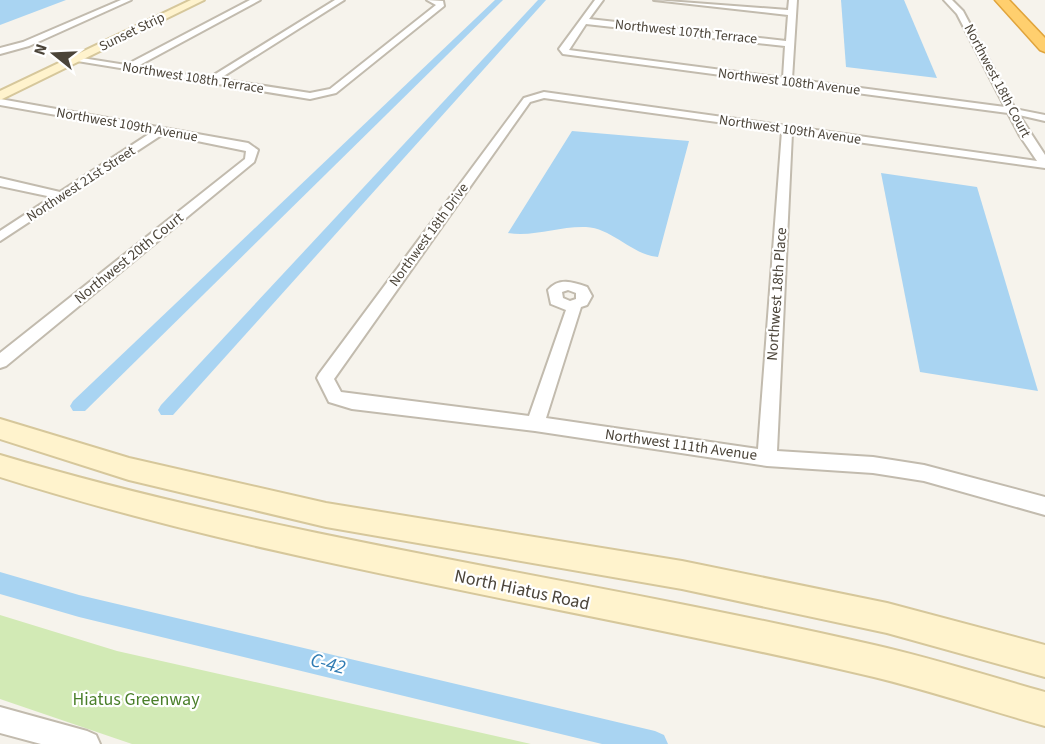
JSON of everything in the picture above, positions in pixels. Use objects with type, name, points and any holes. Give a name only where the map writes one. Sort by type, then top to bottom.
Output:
[{"type":"highway","points":[[1002,0],[1045,47]]},
{"type":"main road","name":"Sunset Strip","points":[[0,96],[186,0]]},
{"type":"main road","name":"Sunset Strip","points":[[0,88],[200,0]]},
{"type":"main road","points":[[0,429],[129,469],[326,515],[682,575],[887,618],[1045,661]]},
{"type":"main road","name":"North Hiatus Road","points":[[0,466],[104,498],[363,556],[875,662],[1045,709]]},
{"type":"street","points":[[0,51],[26,44],[128,0]]},
{"type":"street","points":[[127,68],[256,0]]},
{"type":"street","points":[[210,81],[340,0]]},
{"type":"street","name":"Northwest 108th Terrace","points":[[69,59],[310,96],[324,95],[333,92],[440,6],[440,3],[430,0]]},
{"type":"street","points":[[584,21],[599,0]]},
{"type":"street","points":[[658,0],[792,13]]},
{"type":"street","points":[[787,81],[793,0]]},
{"type":"street","name":"Northwest 18th Court","points":[[948,0],[960,13],[1025,136],[1045,164]]},
{"type":"street","name":"Northwest 107th Terrace","points":[[584,21],[788,44]]},
{"type":"street","name":"Northwest 108th Avenue","points":[[584,21],[563,49],[575,56],[787,81],[1013,111],[1045,118]]},
{"type":"street","name":"Northwest 109th Avenue","points":[[535,96],[544,95],[1045,164]]},
{"type":"street","name":"Northwest 18th Drive","points":[[325,378],[527,100],[535,96]]},
{"type":"street","name":"Northwest 109th Avenue","points":[[0,102],[248,146],[252,150]]},
{"type":"street","name":"Northwest 108th Avenue","points":[[1013,111],[1045,112]]},
{"type":"street","name":"Northwest 18th Place","points":[[767,458],[787,130]]},
{"type":"street","name":"Northwest 21st Street","points":[[0,237],[162,131]]},
{"type":"street","name":"Northwest 20th Court","points":[[0,362],[250,160],[252,150]]},
{"type":"street","points":[[0,182],[63,196]]},
{"type":"street","points":[[535,424],[571,321],[574,306]]},
{"type":"street","name":"Northwest 111th Avenue","points":[[325,378],[335,397],[352,402],[535,424],[767,458],[873,465],[924,473],[1045,506]]},
{"type":"street","points":[[0,720],[87,744]]},
{"type":"green space","name":"Hiatus Greenway","points":[[0,615],[117,651],[531,744],[132,744],[0,699]]},
{"type":"water","points":[[0,0],[66,0],[0,25]]},
{"type":"water","points":[[841,0],[904,0],[937,78],[846,67]]},
{"type":"water","points":[[572,131],[689,141],[658,257],[639,252],[595,228],[576,227],[528,234],[508,233]]},
{"type":"water","points":[[881,173],[977,187],[1038,391],[920,372]]},
{"type":"waterway","points":[[79,406],[499,0]]},
{"type":"waterway","points":[[167,410],[542,0]]},
{"type":"waterway","name":"C-42","points":[[0,583],[79,606],[655,744]]}]
